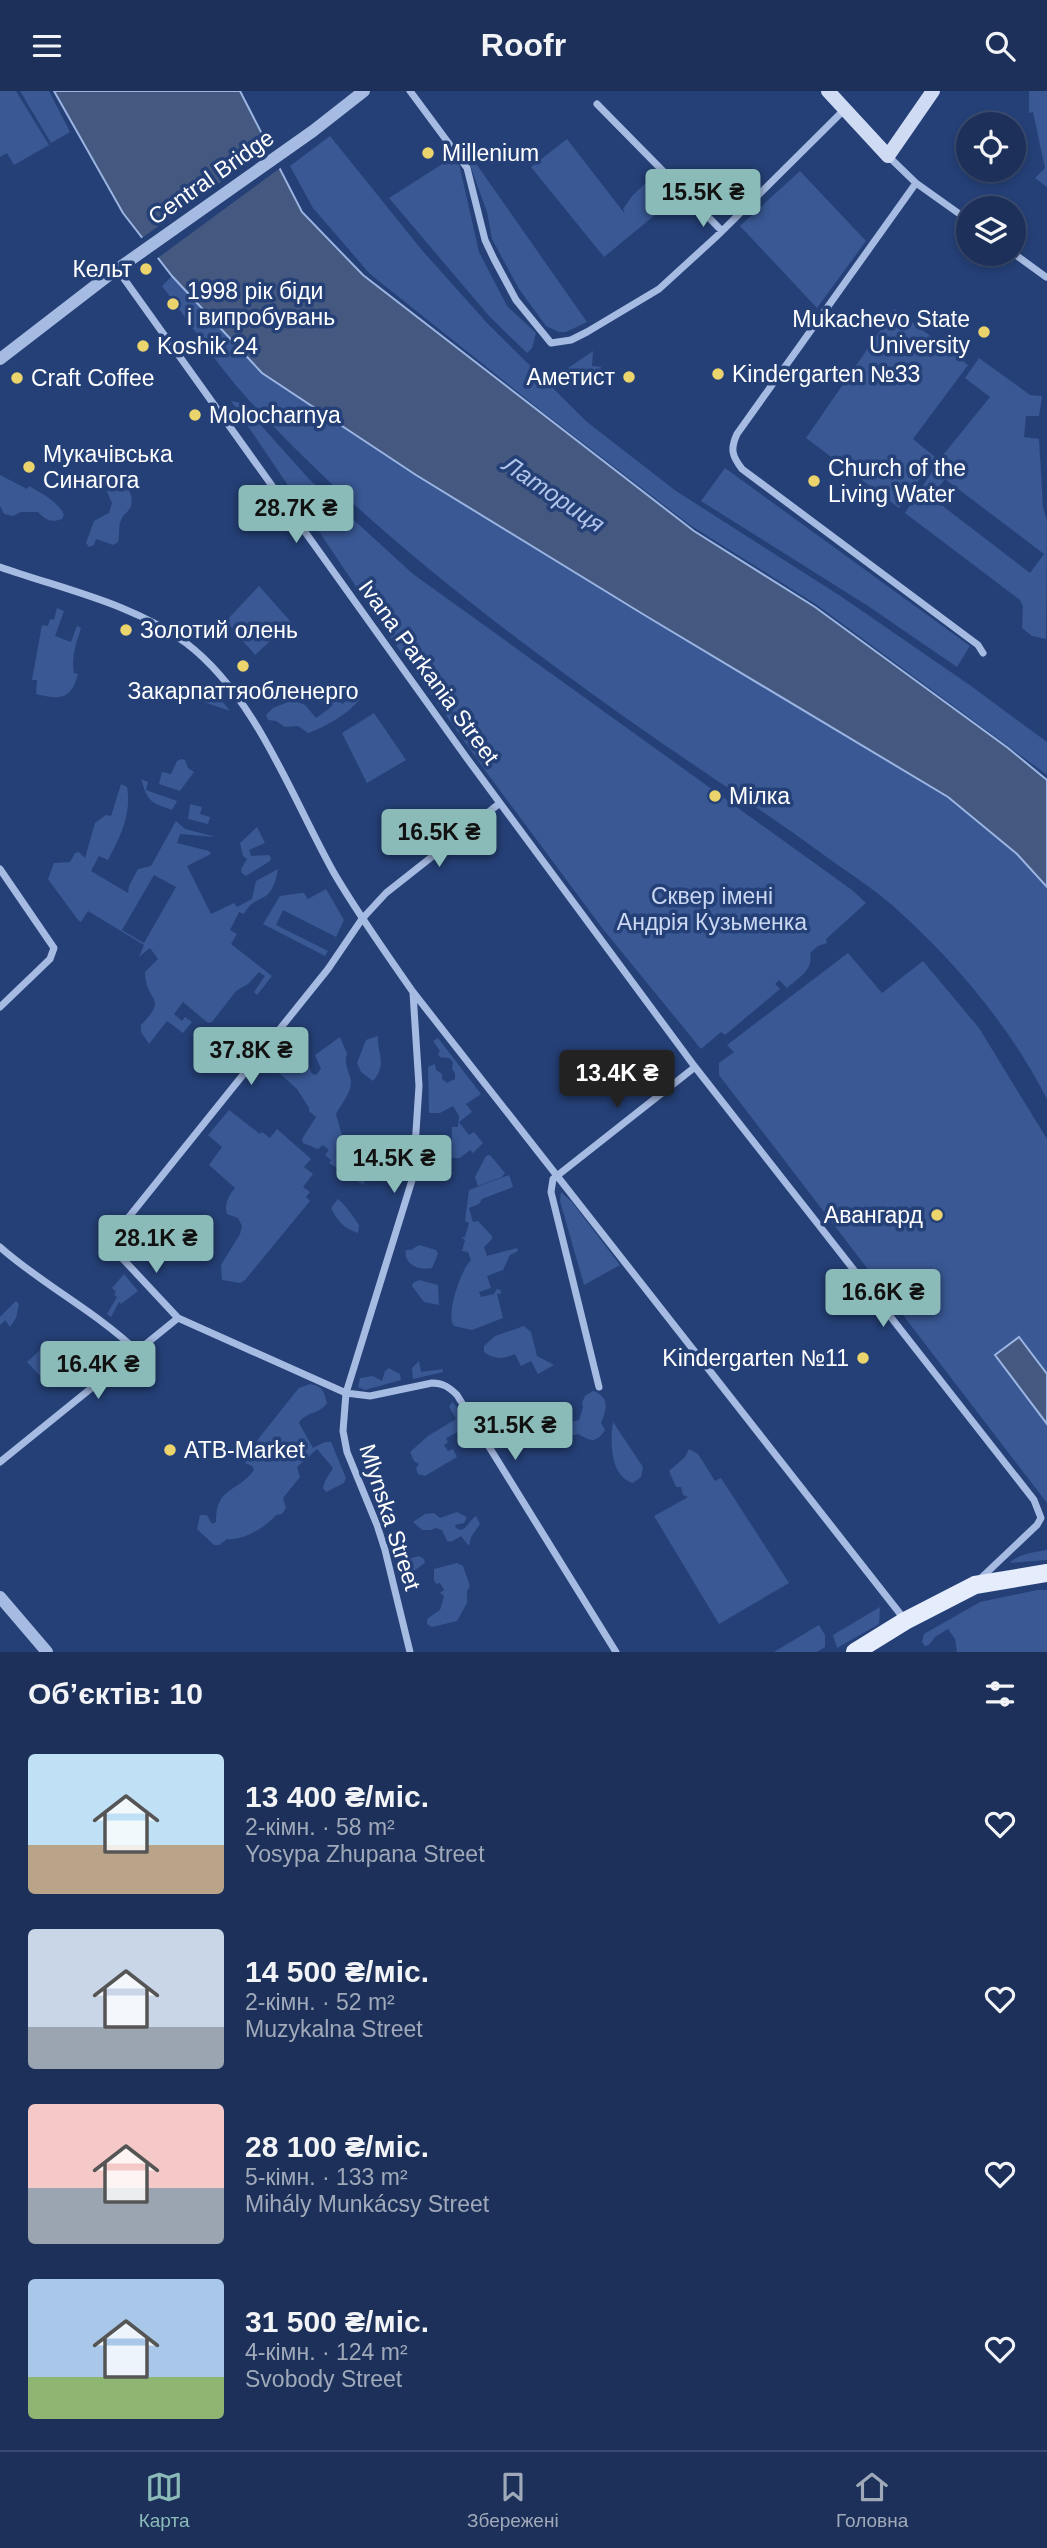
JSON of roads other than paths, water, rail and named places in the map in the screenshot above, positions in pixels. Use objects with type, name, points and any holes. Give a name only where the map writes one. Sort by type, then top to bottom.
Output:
[{"type":"main road","points":[[828,91],[888,156],[933,91]]},
{"type":"main road","points":[[855,1652],[905,1621],[975,1585],[1047,1573]]},
{"type":"street","name":"Central Bridge","points":[[0,359],[117,269],[313,131],[365,91]]},
{"type":"street","points":[[410,91],[467,168],[485,240],[499,270],[516,300],[551,343],[587,332],[659,289],[722,231],[845,109]]},
{"type":"street","points":[[597,104],[722,231]]},
{"type":"street","points":[[888,156],[916,183],[956,211]]},
{"type":"street","points":[[916,183],[737,434],[732,445],[732,456],[742,469],[978,645],[983,653]]},
{"type":"street","points":[[1026,262],[1046,277]]},
{"type":"street","name":"Ivana Parkania Street","points":[[117,269],[500,803],[695,1067],[1034,1500],[1041,1518],[1037,1525],[975,1585]]},
{"type":"street","points":[[0,567],[71,589],[135,615],[168,631],[201,656],[239,701],[262,735],[334,872],[362,919],[413,992],[905,1621]]},
{"type":"street","points":[[500,803],[386,893],[362,919],[328,969],[108,1243],[178,1318],[346,1393],[370,1396],[432,1383],[441,1383],[450,1388],[457,1395],[615,1652]]},
{"type":"street","points":[[0,869],[54,948],[50,960],[0,1007]]},
{"type":"street","name":"Mlynska Street","points":[[410,1652],[377,1525],[347,1453],[343,1431],[346,1393],[413,1177],[419,1086],[413,992]]},
{"type":"street","points":[[599,1387],[551,1192],[553,1179],[695,1067]]},
{"type":"street","points":[[0,1247],[36,1277],[110,1327],[137,1351]]},
{"type":"street","points":[[0,1462],[178,1318]]},
{"type":"street","points":[[0,1597],[47,1652]]},
{"type":"water","name":"Латориця","points":[[54,91],[240,91],[302,212],[363,275],[694,531],[815,607],[1008,748],[1047,780],[1047,887],[1017,854],[948,797],[416,475],[262,373],[172,276],[123,213]]},
{"type":"water","points":[[1019,1337],[1047,1374],[1047,1424],[995,1355]]},
{"type":"place","name":"Millenium","points":[[428,153]]},
{"type":"place","name":"Кельт","points":[[146,269]]},
{"type":"place","name":"1998 рік біди і випробувань","points":[[173,304]]},
{"type":"place","name":"Mukachevo State University","points":[[984,332]]},
{"type":"place","name":"Koshik 24","points":[[143,346]]},
{"type":"place","name":"Kindergarten №33","points":[[718,374]]},
{"type":"place","name":"Аметист","points":[[629,377]]},
{"type":"place","name":"Craft Coffee","points":[[17,378]]},
{"type":"place","name":"Molocharnya","points":[[195,415]]},
{"type":"place","name":"Мукачівська Синагога","points":[[29,467]]},
{"type":"place","name":"Church of the Living Water","points":[[814,481]]},
{"type":"place","name":"Золотий олень","points":[[126,630]]},
{"type":"place","name":"Закарпаттяобленерго","points":[[243,666]]},
{"type":"place","name":"Мілка","points":[[715,796]]},
{"type":"place","name":"Авангард","points":[[937,1215]]},
{"type":"place","name":"Kindergarten №11","points":[[863,1358]]},
{"type":"place","name":"ATB-Market","points":[[170,1450]]},
{"type":"park label","name":"Сквер імені Андрія Кузьменка","points":[[712,909]]}]
